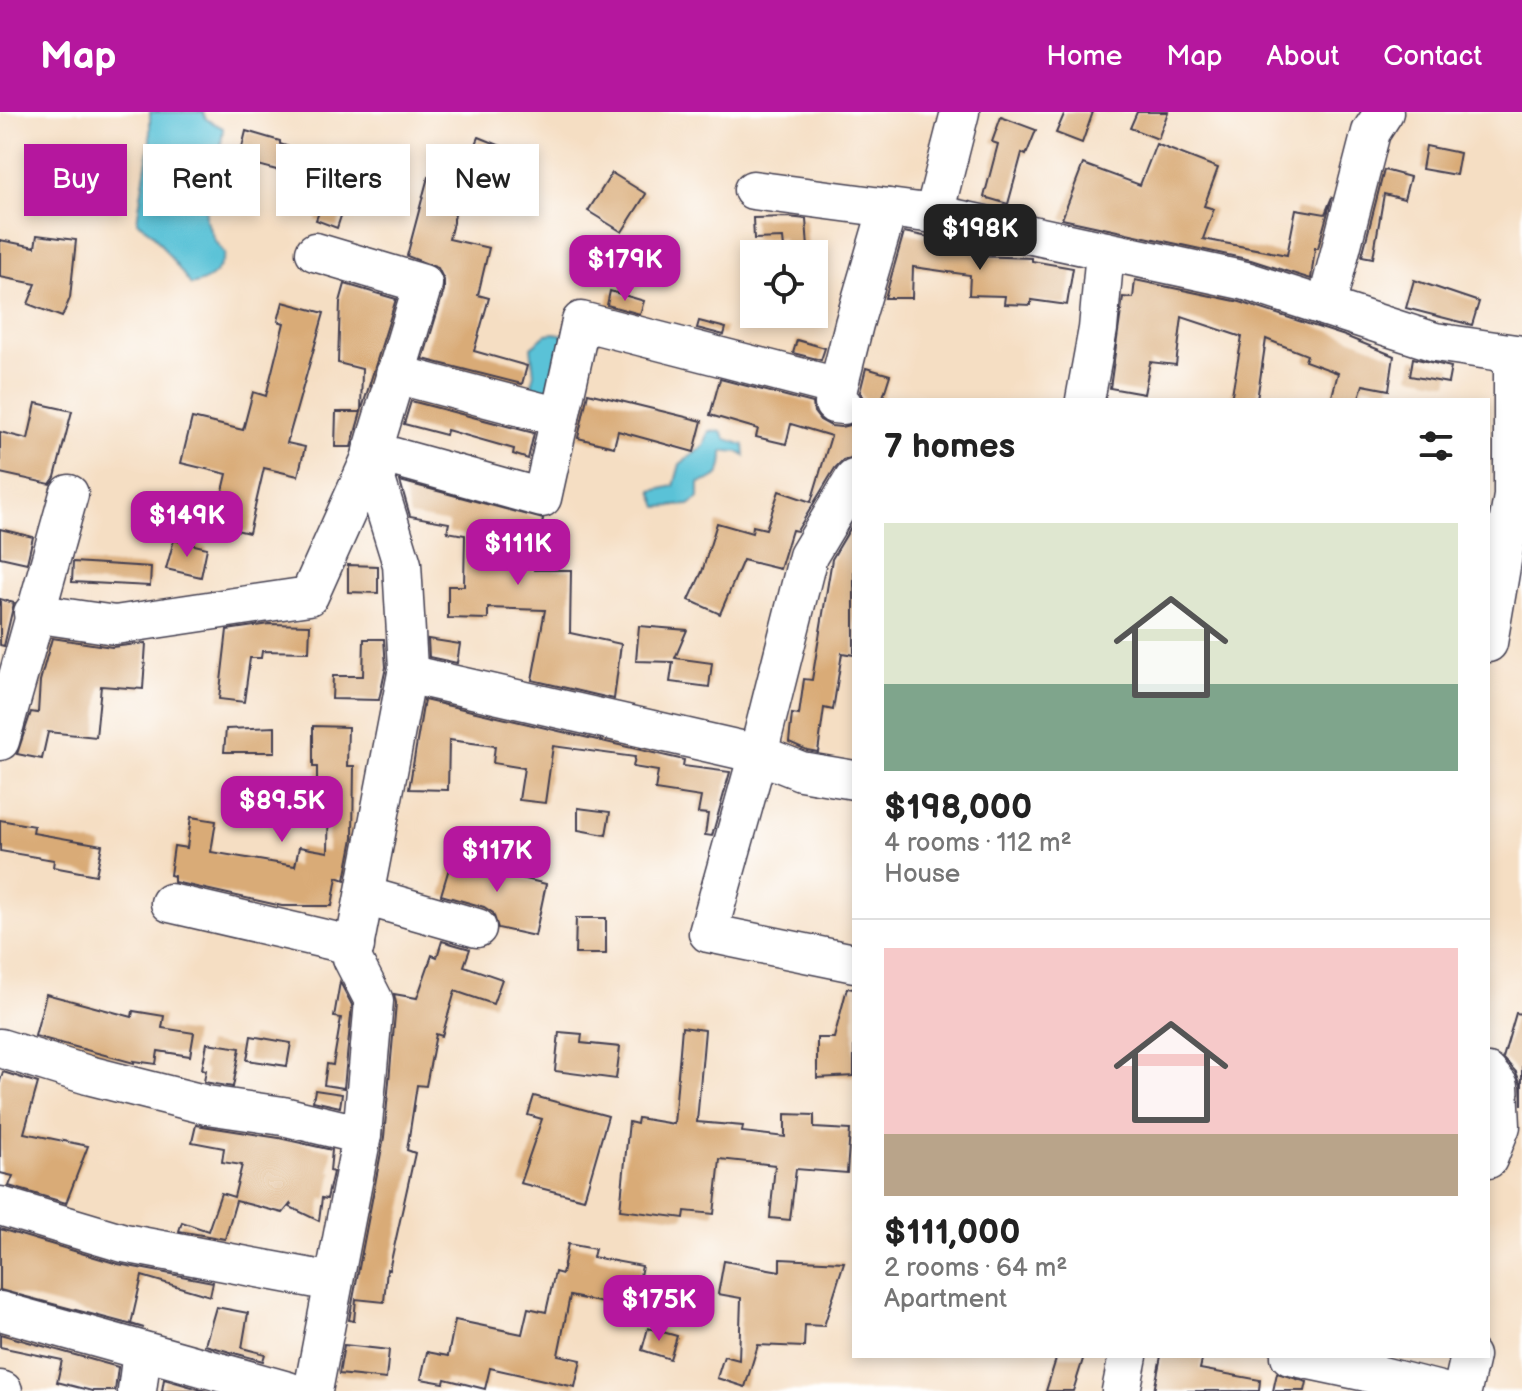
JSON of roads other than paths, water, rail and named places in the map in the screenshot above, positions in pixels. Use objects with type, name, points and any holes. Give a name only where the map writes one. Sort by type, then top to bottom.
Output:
[{"type":"street","points":[[934,214],[960,112]]},
{"type":"street","points":[[1326,307],[1371,132],[1384,112]]},
{"type":"street","points":[[753,190],[934,214],[1246,281],[1435,342],[1518,354],[1513,496],[1490,631]]},
{"type":"street","points":[[371,455],[542,498],[581,321],[846,398],[854,324],[888,208]]},
{"type":"street","points":[[1085,398],[1098,329],[1105,251]]},
{"type":"street","points":[[33,613],[115,625],[309,596],[371,455],[423,284],[315,252]]},
{"type":"street","points":[[395,374],[560,417]]},
{"type":"street","points":[[313,1391],[362,1135],[374,1001],[352,958],[407,674],[402,564],[371,455]]},
{"type":"street","points":[[852,482],[808,556],[758,754],[708,933],[852,963]]},
{"type":"street","points":[[0,741],[33,613],[69,494]]},
{"type":"street","points":[[407,674],[758,754],[801,771],[852,780]]},
{"type":"street","points":[[365,896],[477,928]]},
{"type":"street","points":[[170,903],[355,946]]},
{"type":"street","points":[[0,1048],[88,1075],[207,1105],[283,1116],[362,1135]]},
{"type":"street","points":[[1490,1075],[1499,1086],[1501,1126],[1490,1154]]},
{"type":"street","points":[[0,1206],[124,1243],[333,1282]]},
{"type":"street","points":[[0,1311],[288,1391]]},
{"type":"street","points":[[137,1391],[142,1351]]},
{"type":"street","points":[[1121,1391],[1128,1358]]},
{"type":"street","points":[[1300,1358],[1440,1391]]},
{"type":"street","points":[[1462,1391],[1470,1358]]},
{"type":"water","points":[[150,112],[203,112],[206,119],[223,128],[221,144],[150,144]]},
{"type":"water","points":[[143,184],[143,216],[206,216],[215,241],[225,254],[220,266],[209,278],[191,285],[153,234],[137,221]]},
{"type":"water","points":[[547,334],[565,335],[560,396],[530,396],[534,375],[531,347]]},
{"type":"water","points":[[709,431],[722,432],[726,439],[744,445],[745,456],[723,451],[719,473],[699,483],[699,498],[689,505],[658,507],[652,491],[674,486],[680,464],[704,446]]}]
